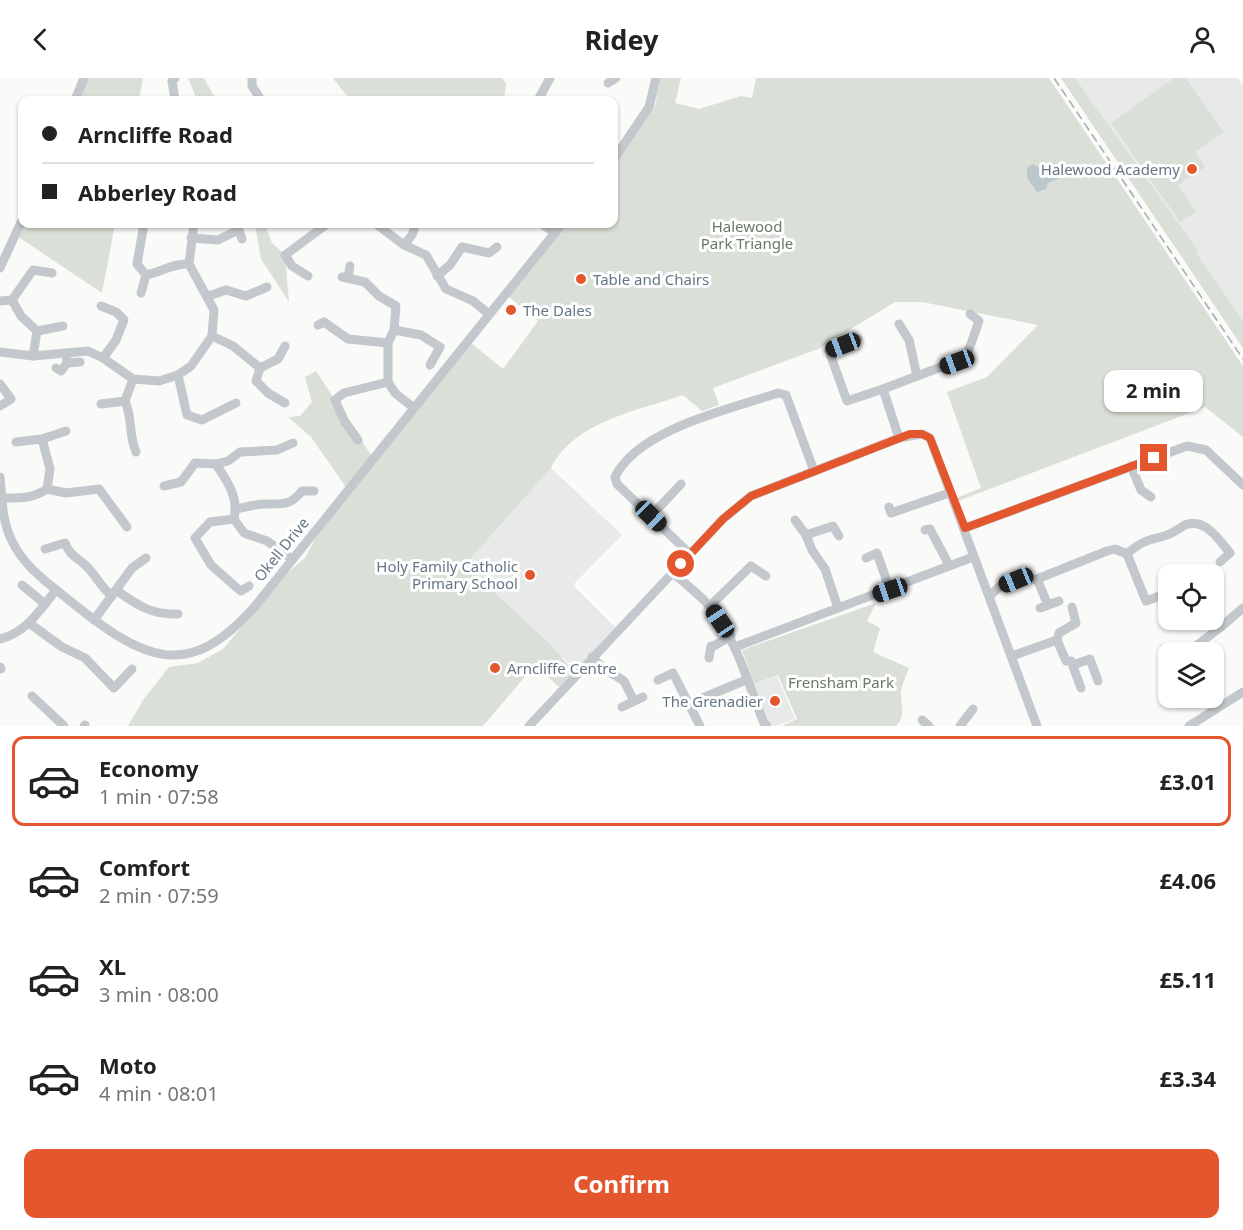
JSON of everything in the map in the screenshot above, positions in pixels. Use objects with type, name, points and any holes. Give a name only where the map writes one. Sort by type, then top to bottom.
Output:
[{"type":"street","points":[[77,96],[84,78]]},
{"type":"street","points":[[174,96],[172,81],[175,78]]},
{"type":"street","points":[[252,78],[252,86],[258,96]]},
{"type":"street","points":[[544,96],[550,78]]},
{"type":"street","points":[[618,153],[649,107],[657,78]]},
{"type":"street","points":[[0,268],[18,228]]},
{"type":"street","points":[[143,228],[137,264],[146,275]]},
{"type":"street","points":[[56,368],[61,371],[67,358],[88,351],[103,358],[133,379],[159,381],[178,375],[191,366],[212,336],[214,310],[189,264],[193,228]]},
{"type":"street","points":[[308,276],[292,266],[285,255],[322,228]]},
{"type":"street","points":[[381,228],[404,245],[426,255],[446,289],[472,301],[489,314]]},
{"type":"street","points":[[404,245],[415,228]]},
{"type":"street","points":[[548,228],[555,232]]},
{"type":"street","name":"Okell Drive","points":[[0,477],[6,525],[15,548],[28,566],[93,620],[123,641],[150,652],[171,655],[194,652],[214,644],[234,629],[292,560],[558,228]]},
{"type":"street","points":[[191,238],[218,240],[239,231]]},
{"type":"street","points":[[437,276],[450,265],[462,247],[489,253],[497,247]]},
{"type":"street","points":[[146,275],[162,272],[178,263],[189,264]]},
{"type":"street","points":[[350,266],[345,277],[365,282],[379,296],[396,306],[394,330],[388,343],[388,382],[395,393],[414,408]]},
{"type":"street","points":[[12,300],[33,270],[52,273]]},
{"type":"street","points":[[141,293],[146,275]]},
{"type":"street","points":[[208,296],[226,290],[246,296],[267,286]]},
{"type":"street","points":[[0,301],[12,300]]},
{"type":"street","points":[[12,300],[21,316],[37,331]]},
{"type":"street","points":[[101,306],[116,312],[124,320],[116,340],[103,358]]},
{"type":"street","points":[[324,310],[321,323],[348,339],[388,343]]},
{"type":"street","points":[[858,339],[829,351],[848,406],[883,389],[962,359],[967,355],[981,321],[970,314]]},
{"type":"street","points":[[899,324],[909,340],[917,376]]},
{"type":"street","points":[[37,331],[63,326]]},
{"type":"street","points":[[394,330],[421,335],[443,346],[430,365]]},
{"type":"street","points":[[33,356],[37,331]]},
{"type":"street","points":[[212,336],[233,346],[260,368]]},
{"type":"street","points":[[285,346],[278,360],[260,368],[256,381],[268,393],[285,403]]},
{"type":"street","points":[[0,352],[67,358],[80,362]]},
{"type":"street","points":[[178,375],[187,415],[202,420],[236,403]]},
{"type":"street","points":[[133,379],[125,401],[131,416],[129,434],[136,452]]},
{"type":"street","points":[[358,440],[345,422],[335,400],[344,393],[388,382]]},
{"type":"street","points":[[0,384],[11,399],[0,406]]},
{"type":"street","points":[[883,389],[899,438]]},
{"type":"street","points":[[690,554],[617,484],[615,477],[620,466],[640,447],[662,436],[778,393],[786,394],[814,471]]},
{"type":"street","points":[[101,404],[125,401]]},
{"type":"street","points":[[16,442],[42,439],[66,430]]},
{"type":"street","points":[[529,726],[723,519],[751,496],[899,438],[922,434],[930,438],[1037,726]]},
{"type":"street","points":[[42,439],[50,469],[47,489]]},
{"type":"street","points":[[164,486],[181,482],[195,463],[216,464],[228,461],[240,452],[276,450],[293,443]]},
{"type":"street","points":[[965,528],[1187,446],[1206,450],[1243,485]]},
{"type":"street","points":[[216,464],[231,487],[237,509],[234,519]]},
{"type":"street","points":[[1131,466],[1141,490],[1151,497]]},
{"type":"street","points":[[651,516],[681,484]]},
{"type":"street","points":[[2,498],[25,498],[47,489],[66,493],[99,489],[127,527]]},
{"type":"street","points":[[237,509],[265,504],[282,506],[294,502],[303,491],[314,491]]},
{"type":"street","points":[[889,507],[891,513],[950,493]]},
{"type":"street","points":[[234,519],[244,533],[267,541],[292,560]]},
{"type":"street","points":[[234,519],[210,522],[195,538],[211,565],[243,591]]},
{"type":"street","points":[[795,520],[806,535],[812,550],[821,559],[838,608]]},
{"type":"street","points":[[1127,554],[1139,543],[1164,536],[1188,524],[1197,524],[1213,532],[1230,553],[1220,562]]},
{"type":"street","points":[[806,535],[833,526],[839,536]]},
{"type":"street","points":[[925,531],[930,529],[949,565]]},
{"type":"street","points":[[45,549],[65,543],[73,535]]},
{"type":"street","points":[[65,543],[69,554],[90,570],[101,587],[145,611],[161,615],[178,614]]},
{"type":"street","points":[[990,596],[999,587],[1016,580],[1037,579],[1107,550],[1115,549],[1127,554],[1146,601],[1158,597]]},
{"type":"street","points":[[866,558],[877,553],[890,590]]},
{"type":"street","points":[[735,647],[973,557]]},
{"type":"street","points":[[93,620],[132,568],[146,558]]},
{"type":"street","points":[[710,606],[751,566],[766,576]]},
{"type":"street","points":[[673,573],[710,606],[731,636],[763,725]]},
{"type":"street","points":[[1037,579],[1044,606],[1059,601]]},
{"type":"street","points":[[22,585],[45,604]]},
{"type":"street","points":[[0,639],[8,637],[29,623],[56,590]]},
{"type":"street","points":[[1072,607],[1076,623],[1059,633],[1057,640],[1066,661],[1071,661],[1081,688]]},
{"type":"street","points":[[1224,624],[1243,608]]},
{"type":"street","points":[[29,623],[62,647],[85,658],[114,691],[132,669]]},
{"type":"street","points":[[1201,642],[1217,630]]},
{"type":"street","points":[[709,658],[711,646],[731,636]]},
{"type":"street","points":[[1012,656],[1057,640]]},
{"type":"street","points":[[592,657],[602,667],[624,681],[639,699],[622,707]]},
{"type":"street","points":[[1073,665],[1090,659],[1098,681]]},
{"type":"street","points":[[658,680],[674,673],[700,726]]},
{"type":"street","points":[[688,704],[746,680]]},
{"type":"street","points":[[1189,726],[1243,692]]},
{"type":"street","points":[[32,696],[64,726]]},
{"type":"street","points":[[960,726],[974,709]]},
{"type":"shaded area","name":"Halewood Academy","points":[[1075,78],[1238,78],[1243,86],[1243,321],[1197,254],[1199,252]]},
{"type":"shaded area","points":[[1052,162],[1066,170],[1066,175],[1048,183],[1046,189],[1037,192],[1027,178],[1027,168],[1032,164],[1040,168],[1043,163]]},
{"type":"shaded area","name":"Holy Family Catholic Primary School","points":[[551,468],[622,535],[573,585],[615,627],[576,670],[465,565]]},
{"type":"shaded area","points":[[777,676],[795,719],[774,726],[768,722],[754,684]]},
{"type":"green space","points":[[81,78],[143,78],[140,96],[74,96]]},
{"type":"green space","points":[[188,78],[204,78],[214,96],[195,96]]},
{"type":"green space","points":[[333,78],[502,78],[506,83],[504,96],[347,96]]},
{"type":"green space","name":"Halewood Park Triangle","points":[[660,78],[681,78],[675,103],[699,109],[741,96],[752,98],[756,78],[1049,78],[1243,366],[1243,437],[1205,407],[958,501],[957,498],[981,488],[947,392],[987,377],[1038,325],[922,302],[895,302],[818,349],[713,388],[719,405],[702,411],[683,395],[627,413],[591,428],[562,452],[551,468],[465,565],[553,647],[574,672],[559,687],[535,665],[483,726],[128,726],[143,700],[169,667],[198,663],[223,649],[287,573],[305,558],[316,537],[471,343],[503,369],[538,321],[509,297],[562,228],[618,228],[618,157],[655,106]]},
{"type":"green space","points":[[1061,78],[1075,78],[1199,252],[1197,254],[1243,321],[1243,348]]},
{"type":"green space","points":[[1174,78],[1185,78],[1224,132],[1195,152],[1205,167],[1178,185],[1196,212],[1180,222],[1111,123]]},
{"type":"green space","points":[[20,228],[114,228],[102,293],[17,236]]},
{"type":"green space","points":[[256,228],[266,228],[272,243],[285,255],[289,302],[261,259]]},
{"type":"green space","points":[[316,371],[373,458],[348,490],[311,437],[288,417],[300,416],[312,402],[305,377]]},
{"type":"green space","name":"Frensham Park","points":[[876,603],[867,621],[880,628],[873,652],[909,668],[901,692],[901,718],[896,726],[782,726],[797,719],[778,675],[754,684],[742,650]]},
{"type":"railway","points":[[1054,78],[1243,359]]},
{"type":"place","name":"Halewood Academy","points":[[1192,169]]},
{"type":"place","name":"Table and Chairs","points":[[581,279]]},
{"type":"place","name":"The Dales","points":[[511,310]]},
{"type":"place","name":"Holy Family Catholic Primary School","points":[[530,575]]},
{"type":"place","name":"Arncliffe Centre","points":[[495,668]]},
{"type":"place","name":"The Grenadier","points":[[775,701]]},
{"type":"route","points":[[681,564],[723,519],[751,496],[910,434],[922,434],[930,438],[965,528],[1154,458]]}]
